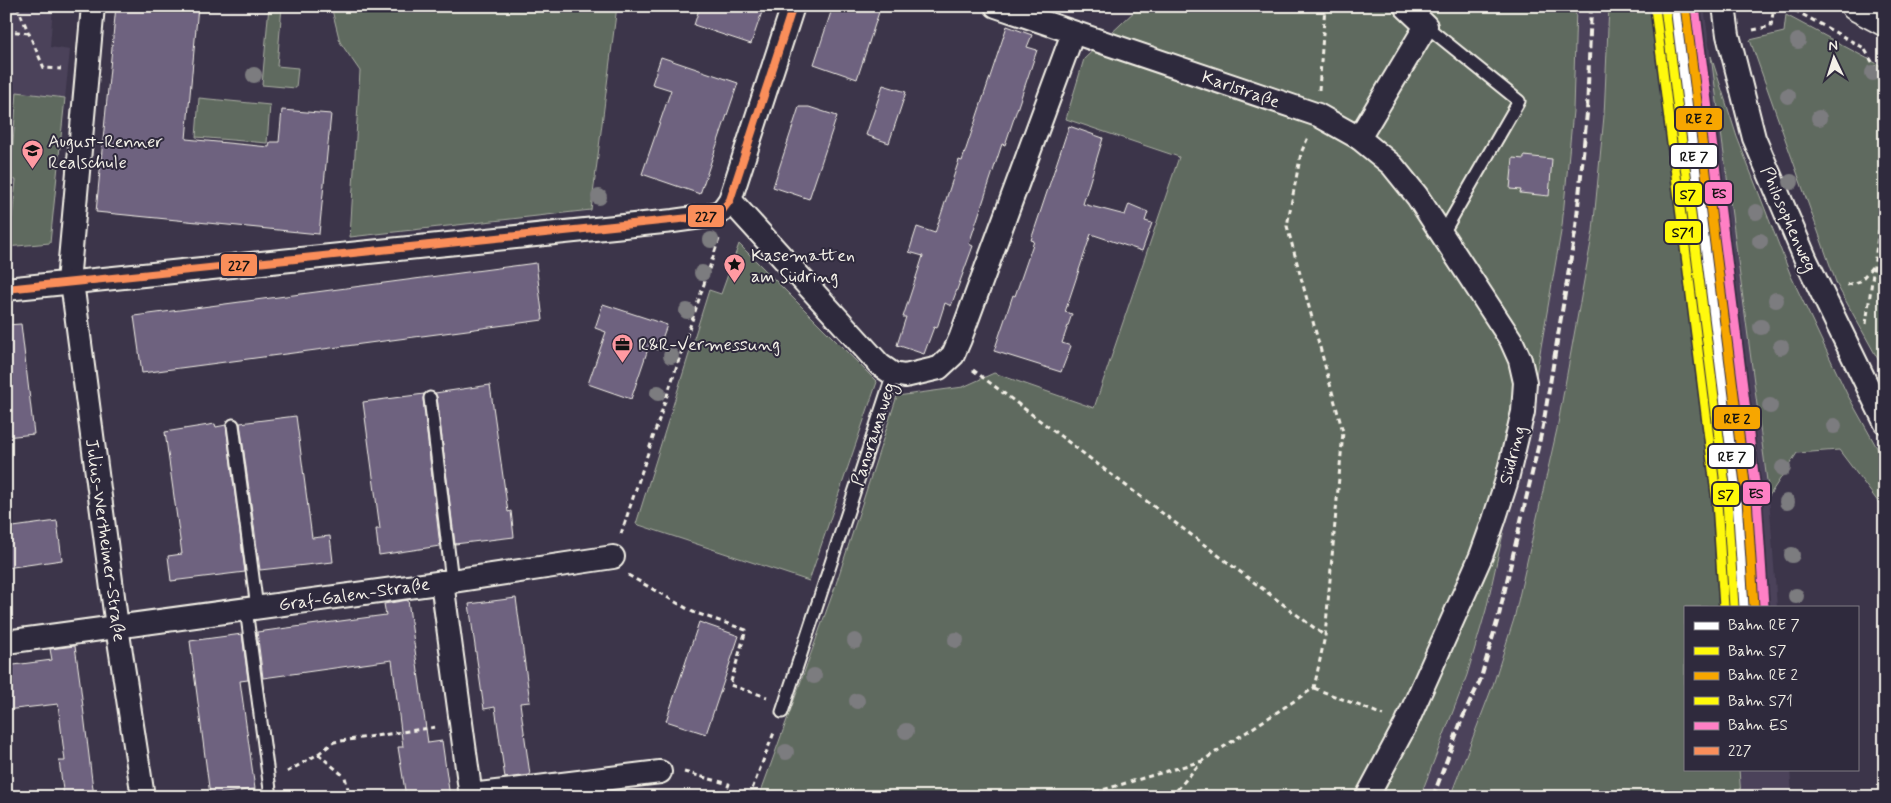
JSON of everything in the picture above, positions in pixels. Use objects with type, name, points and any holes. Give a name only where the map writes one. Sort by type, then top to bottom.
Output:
[{"type":"main road","points":[[1854,6],[1885,22]]},
{"type":"street","name":"Julius-Wertheimer-Straße","points":[[93,6],[70,282],[117,627],[144,797]]},
{"type":"street","points":[[6,289],[709,216],[726,205],[793,6]]},
{"type":"street","name":"Karlstraße","points":[[996,6],[1318,115],[1359,138]]},
{"type":"street","points":[[1359,138],[1426,26],[1405,6]]},
{"type":"street","name":"Philosophenweg","points":[[1724,6],[1728,36],[1754,138],[1823,293],[1885,422]]},
{"type":"street","points":[[953,355],[964,330],[1073,33]]},
{"type":"street","name":"Südring","points":[[1359,138],[1392,166],[1417,196],[1511,340],[1520,360],[1525,382],[1523,412],[1506,483],[1481,556],[1406,724],[1367,797]]},
{"type":"street","points":[[726,205],[880,365],[893,374]]},
{"type":"street","name":"Panoramaweg","points":[[893,374],[905,376],[939,368],[953,355]]},
{"type":"street","name":"Graf-Galen-Straße","points":[[6,642],[613,558]]},
{"type":"street","points":[[447,582],[471,796],[660,772]]},
{"type":"lane","points":[[1426,26],[1519,100],[1442,235]]},
{"type":"lane","name":"Panoramaweg","points":[[784,707],[893,374]]},
{"type":"lane","name":"Graf-Galen-Straße","points":[[430,398],[447,582]]},
{"type":"lane","name":"Graf-Galen-Straße","points":[[233,425],[251,608]]},
{"type":"lane","points":[[251,608],[271,797]]},
{"type":"path","points":[[17,6],[44,68],[87,72]]},
{"type":"path","points":[[1170,797],[1202,761],[1314,688],[1325,636],[1344,432],[1287,226],[1301,153],[1318,115],[1325,6]]},
{"type":"path","points":[[1749,31],[1771,26],[1774,6]]},
{"type":"path","points":[[1787,6],[1864,48],[1882,79],[1885,90]]},
{"type":"path","points":[[6,31],[29,33]]},
{"type":"path","points":[[1865,330],[1885,186]]},
{"type":"path","points":[[726,205],[720,239],[610,565],[693,612],[746,630],[730,685],[784,707],[749,797]]},
{"type":"path","points":[[1823,293],[1860,281],[1874,266]]},
{"type":"path","points":[[953,355],[1325,636]]},
{"type":"path","points":[[1314,688],[1406,724]]},
{"type":"path","points":[[270,783],[334,742],[462,723]]},
{"type":"path","points":[[318,754],[345,777],[350,797]]},
{"type":"path","points":[[1078,797],[1202,761]]},
{"type":"path","points":[[660,772],[681,770],[729,784],[724,797]]},
{"type":"shaded area","name":"August-Renner Realschule","points":[[6,6],[53,6],[50,47],[70,50],[50,243],[6,247]]},
{"type":"shaded area","points":[[1576,6],[1609,6],[1604,116],[1593,231],[1557,429],[1514,619],[1493,685],[1450,797],[1420,797],[1467,675],[1486,610],[1528,421],[1573,111]]},
{"type":"shaded area","points":[[1656,6],[1704,6],[1769,496],[1777,606],[1727,606],[1720,502]]},
{"type":"shaded area","points":[[1739,770],[1790,770],[1792,797],[1741,797]]},
{"type":"green space","points":[[269,6],[282,6],[277,66],[298,68],[296,88],[262,85]]},
{"type":"green space","points":[[331,6],[617,6],[591,210],[350,237],[360,71],[340,42]]},
{"type":"green space","points":[[1140,6],[1576,6],[1573,111],[1562,226],[1528,422],[1486,610],[1467,675],[1420,797],[759,797],[835,587],[897,396],[963,387],[994,373],[1094,408],[1179,157],[1066,119],[1084,59]]},
{"type":"green space","points":[[1609,6],[1656,6],[1720,502],[1727,606],[1684,606],[1684,770],[1739,770],[1741,797],[1450,797],[1493,685],[1514,619],[1557,429],[1593,231],[1604,116]]},
{"type":"green space","points":[[1786,15],[1885,68],[1885,372],[1837,285],[1750,40],[1784,32]]},
{"type":"green space","points":[[1711,56],[1737,137],[1791,276],[1847,394],[1885,462],[1885,511],[1839,450],[1797,453],[1769,496]]},
{"type":"green space","points":[[17,92],[65,98],[50,243],[6,247],[6,219],[12,218],[16,180],[10,179]]},
{"type":"green space","points":[[199,98],[270,105],[267,143],[196,137]]},
{"type":"green space","points":[[739,244],[877,382],[809,581],[636,524],[709,290],[721,294]]},
{"type":"building","points":[[116,6],[198,6],[186,139],[269,147],[270,142],[279,142],[282,110],[331,114],[319,234],[96,212]]},
{"type":"building","points":[[700,6],[764,6],[751,44],[694,25]]},
{"type":"building","points":[[833,6],[881,6],[857,79],[814,64]]},
{"type":"building","points":[[1007,26],[1032,35],[1027,47],[1037,50],[1005,145],[1002,144],[969,244],[973,246],[951,306],[945,303],[937,328],[934,327],[924,354],[897,345],[906,317],[903,317],[923,256],[909,252],[917,227],[935,233],[959,160],[962,161]]},
{"type":"building","points":[[661,57],[738,83],[700,194],[642,174],[671,90],[652,84]]},
{"type":"building","points":[[883,85],[906,92],[889,143],[866,135]]},
{"type":"building","points":[[799,107],[809,107],[837,116],[809,199],[773,187]]},
{"type":"building","points":[[1069,126],[1103,138],[1083,204],[1125,215],[1129,204],[1148,212],[1145,221],[1152,223],[1142,251],[1091,234],[1065,312],[1072,314],[1062,343],[1071,346],[1061,372],[994,351],[1034,241],[1031,240]]},
{"type":"building","points":[[1524,156],[1552,159],[1549,196],[1520,193],[1521,190],[1510,189],[1513,158],[1524,159]]},
{"type":"building","points":[[536,263],[543,320],[142,373],[134,316]]},
{"type":"building","points":[[603,304],[667,325],[658,350],[649,346],[631,399],[588,384],[606,332],[595,328]]},
{"type":"building","points":[[21,324],[34,434],[6,437],[6,325]]},
{"type":"building","points":[[490,385],[508,512],[511,511],[514,537],[455,544],[435,393]]},
{"type":"building","points":[[424,394],[423,399],[440,546],[379,555],[376,529],[380,529],[363,402]]},
{"type":"building","points":[[296,416],[312,538],[330,536],[333,562],[260,570],[240,423]]},
{"type":"building","points":[[215,424],[216,427],[226,425],[245,572],[171,581],[168,556],[182,554],[165,432]]},
{"type":"building","points":[[57,521],[62,560],[6,568],[6,528]]},
{"type":"building","points":[[516,598],[530,702],[520,703],[530,775],[505,778],[495,707],[484,709],[469,604]]},
{"type":"building","points":[[408,600],[428,743],[442,741],[450,797],[406,797],[398,747],[403,747],[392,660],[263,678],[257,632],[386,615],[384,604]]},
{"type":"building","points":[[699,622],[739,636],[706,734],[666,721]]},
{"type":"building","points":[[242,634],[248,680],[240,681],[255,789],[210,795],[190,641]]},
{"type":"building","points":[[75,646],[94,797],[64,797],[59,761],[65,761],[58,704],[6,710],[6,666],[52,660],[50,649]]},
{"type":"railway","points":[[1433,797],[1462,719],[1480,681],[1499,615],[1543,426],[1576,227],[1587,113],[1591,6]]},
{"type":"transit line","name":"227","points":[[6,289],[709,216],[722,211],[730,200],[793,6]]},
{"type":"transit line","points":[[1675,6],[1737,500],[1744,606]]},
{"type":"transit line","points":[[1685,6],[1747,499],[1754,606]]},
{"type":"rail line","name":"ES","points":[[1695,6],[1757,498],[1764,606]]},
{"type":"rail line","name":"S7","points":[[1665,7],[1727,501],[1734,606]]},
{"type":"rail line","name":"S71","points":[[1655,8],[1717,502],[1724,606]]},
{"type":"place","name":"August-Renner Realschule","points":[[32,170]]},
{"type":"place","name":"Kasematten am Südring","points":[[735,284]]},
{"type":"place","name":"R&R-Vermessung","points":[[622,363]]}]
